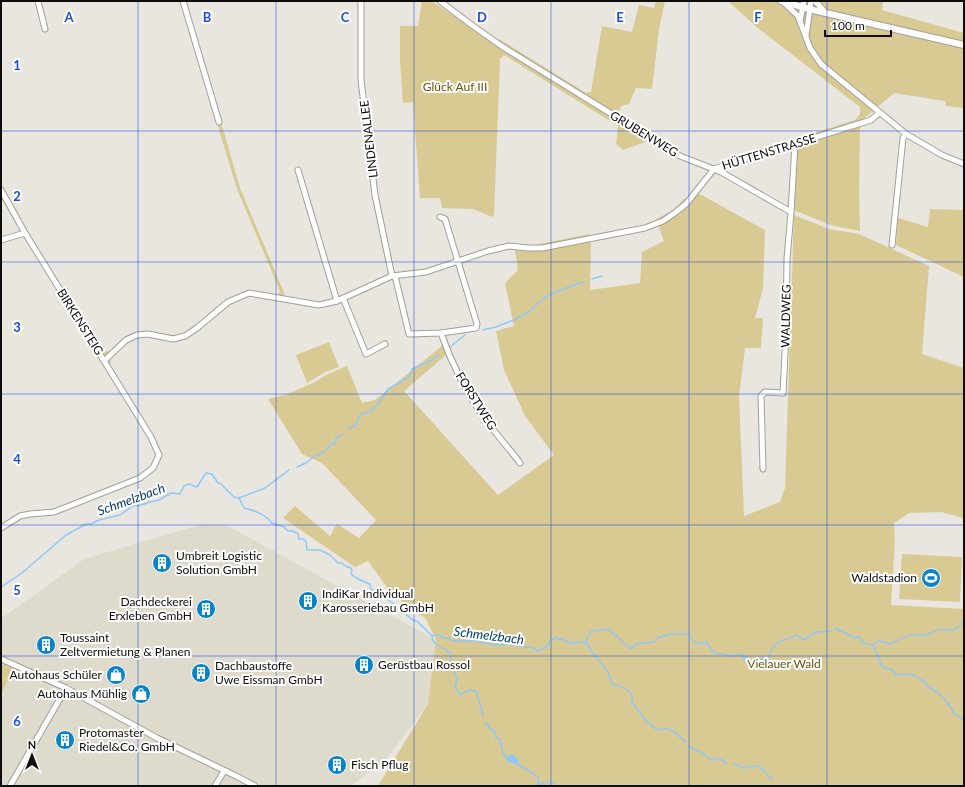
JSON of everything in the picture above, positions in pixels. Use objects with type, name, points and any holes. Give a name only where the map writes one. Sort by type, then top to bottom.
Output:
[{"type":"main road","points":[[782,1],[805,6],[826,13],[964,45]]},
{"type":"street","points":[[38,1],[45,29]]},
{"type":"street","points":[[183,1],[219,122]]},
{"type":"street","name":"LINDENALLEE","points":[[361,1],[361,80],[375,195],[393,276],[409,334],[441,333]]},
{"type":"street","name":"GRUBENWEG","points":[[440,1],[472,26],[503,47],[680,156],[714,169],[792,212]]},
{"type":"street","points":[[782,1],[795,13],[800,21],[805,38],[821,64],[906,134],[942,155],[964,164]]},
{"type":"street","points":[[800,21],[805,6],[811,1]]},
{"type":"street","points":[[815,1],[826,13]]},
{"type":"street","points":[[805,6],[805,38]]},
{"type":"street","name":"HÜTTENSTRASSE","points":[[104,361],[126,340],[137,335],[148,334],[174,338],[185,336],[228,302],[249,293],[319,305],[340,299],[393,276],[426,272],[488,251],[509,246],[542,248],[645,228],[663,221],[686,204],[714,169],[871,120],[879,113]]},
{"type":"street","points":[[892,245],[903,138],[906,134]]},
{"type":"street","name":"WALDWEG","points":[[763,469],[761,396],[765,392],[783,392],[786,334],[786,259],[792,212],[795,144]]},
{"type":"street","points":[[298,170],[340,299],[366,354],[386,344]]},
{"type":"street","name":"BIRKENSTEIG","points":[[1,190],[25,233],[151,437],[159,455],[153,468],[140,478],[54,512],[20,516],[1,528]]},
{"type":"street","points":[[440,217],[445,219],[477,324],[476,328],[441,333]]},
{"type":"street","points":[[1,240],[25,233]]},
{"type":"street","name":"FORSTWEG","points":[[441,333],[448,354],[466,389],[482,415],[520,463]]},
{"type":"street","points":[[1,659],[66,688],[157,738],[255,786]]},
{"type":"street","points":[[10,786],[66,688]]},
{"type":"street","points":[[215,786],[224,771]]},
{"type":"shaded area","points":[[203,524],[226,525],[436,640],[428,704],[383,763],[350,786],[1,786],[1,618],[84,559]]},
{"type":"green space","name":"Glück Auf III","points":[[422,1],[432,1],[496,45],[499,39],[586,93],[591,92],[602,26],[632,32],[639,5],[654,8],[656,1],[665,1],[659,29],[652,89],[636,88],[629,104],[621,106],[618,115],[619,122],[648,141],[623,150],[616,144],[618,126],[504,55],[500,59],[494,215],[492,217],[473,209],[442,208],[440,198],[420,198],[413,102],[403,103],[400,61],[400,26],[418,26]]},
{"type":"green space","points":[[728,1],[883,1],[882,10],[964,33],[964,108],[946,106],[945,101],[894,93],[860,122],[860,231],[830,225],[794,210],[797,149],[795,139],[855,120],[860,114],[860,107],[759,29]]},
{"type":"green space","points":[[221,122],[240,188],[285,295],[278,295],[280,291],[237,189],[217,123]]},
{"type":"green space","name":"Vielauer Wald","points":[[698,193],[765,230],[763,288],[755,318],[763,318],[761,348],[745,348],[739,397],[744,516],[780,502],[785,488],[794,215],[829,229],[859,234],[929,266],[922,354],[964,368],[964,518],[941,512],[909,513],[894,523],[895,539],[891,605],[964,609],[964,786],[378,786],[428,704],[436,640],[426,619],[392,594],[368,561],[355,567],[283,518],[295,506],[330,536],[337,524],[359,538],[376,520],[322,463],[302,454],[268,399],[285,395],[347,366],[362,403],[375,400],[443,345],[446,355],[404,391],[498,495],[554,455],[525,416],[504,370],[496,331],[514,326],[505,283],[518,270],[515,250],[542,251],[540,244],[589,234],[591,241],[590,290],[640,283],[642,252],[664,241],[656,219],[672,211],[685,198],[689,206]]},
{"type":"green space","points":[[930,209],[964,210],[964,277],[896,245],[898,218],[928,227]]},
{"type":"green space","points":[[224,302],[227,307],[186,338],[171,341],[148,336],[135,338],[117,351],[111,358],[110,366],[101,351],[105,352],[112,350],[126,336],[137,332],[148,331],[172,335],[183,334],[199,324]]},
{"type":"green space","points":[[329,342],[339,367],[325,372],[307,383],[296,355]]},
{"type":"green space","name":"Waldstadion","points":[[902,554],[962,557],[960,602],[899,599]]},
{"type":"green space","points":[[2,664],[13,669],[1,694],[1,666]]},
{"type":"water","points":[[512,754],[518,759],[519,765],[505,759]]},
{"type":"waterway","points":[[592,279],[602,276]]},
{"type":"waterway","points":[[483,330],[496,327],[516,319],[555,292],[583,282]]},
{"type":"waterway","points":[[450,347],[465,335]]},
{"type":"waterway","points":[[348,428],[355,426],[360,415],[371,411],[378,404],[388,389],[409,377],[412,369],[432,360],[438,355]]},
{"type":"waterway","points":[[297,467],[306,463],[316,455],[321,454],[331,444],[335,444],[336,438],[342,435]]},
{"type":"waterway","points":[[239,498],[265,488],[289,470]]},
{"type":"waterway","name":"Schmelzbach","points":[[1,587],[22,573],[66,535],[86,524],[91,524],[99,520],[120,515],[133,506],[159,500],[171,493],[180,494],[184,486],[190,484],[197,487],[206,473],[212,474],[218,483],[220,483],[234,497],[239,498],[244,508],[259,513],[272,523],[298,534],[299,539],[303,539],[306,542],[307,550],[320,550],[330,555],[338,563],[342,563],[347,567],[350,567],[352,570],[351,574],[370,584],[371,590],[382,591],[387,599],[411,619],[418,622],[432,636],[439,635],[453,641],[475,641],[496,645],[510,644],[533,648],[539,651],[550,644],[549,641],[556,637],[558,640],[563,639],[571,644],[575,642],[585,643],[591,631],[608,629],[631,649],[635,644],[654,642],[660,637],[672,634],[689,634],[693,641],[697,644],[706,642],[714,653],[733,656],[742,654],[744,660],[746,656],[751,664],[758,664],[762,659],[769,657],[777,643],[797,635],[803,640],[816,632],[832,631]]},
{"type":"waterway","name":"Schmelzbach","points":[[835,628],[855,638],[859,637],[863,643],[873,645],[879,641],[891,644],[908,636],[925,636],[939,630],[953,631],[964,622]]},
{"type":"waterway","points":[[432,636],[432,639],[436,644],[450,652],[451,666],[457,679],[455,687],[461,695],[468,690],[476,691],[483,715]]},
{"type":"waterway","points":[[586,642],[608,672],[612,684],[624,688],[630,692],[632,702],[646,721],[657,730],[670,730],[686,742]]},
{"type":"waterway","points":[[873,645],[882,667],[892,670],[896,675],[911,674],[924,681],[928,687],[936,691],[945,699],[955,714],[964,720]]},
{"type":"waterway","points":[[485,723],[488,724],[490,729],[495,732],[496,738],[500,739],[503,753],[507,757]]},
{"type":"waterway","points":[[689,747],[703,753],[711,760],[718,758],[727,763]]},
{"type":"waterway","points":[[734,764],[743,768],[756,766],[761,768],[772,779]]},
{"type":"waterway","points":[[518,765],[530,771],[538,778],[538,784],[546,784],[548,782],[554,783],[554,786]]},
{"type":"place","name":"Umbreit Logistic Solution GmbH","points":[[162,563]]},
{"type":"place","name":"Waldstadion","points":[[931,578]]},
{"type":"place","name":"IndiKar Individual Karosseriebau GmbH","points":[[308,601]]},
{"type":"place","name":"Dachdeckerei Erxleben GmbH","points":[[206,609]]},
{"type":"place","name":"Toussaint Zeltvermietung & Planen","points":[[46,645]]},
{"type":"place","name":"Gerüstbau Rossol","points":[[364,665]]},
{"type":"place","name":"Dachbaustoffe Uwe Eissman GmbH","points":[[201,673]]},
{"type":"place","name":"Autohaus Schüler","points":[[116,675]]},
{"type":"place","name":"Autohaus Mühlig","points":[[141,694]]},
{"type":"place","name":"Protomaster Riedel&Co. GmbH","points":[[65,740]]},
{"type":"place","name":"Fisch Pflug","points":[[337,765]]}]
